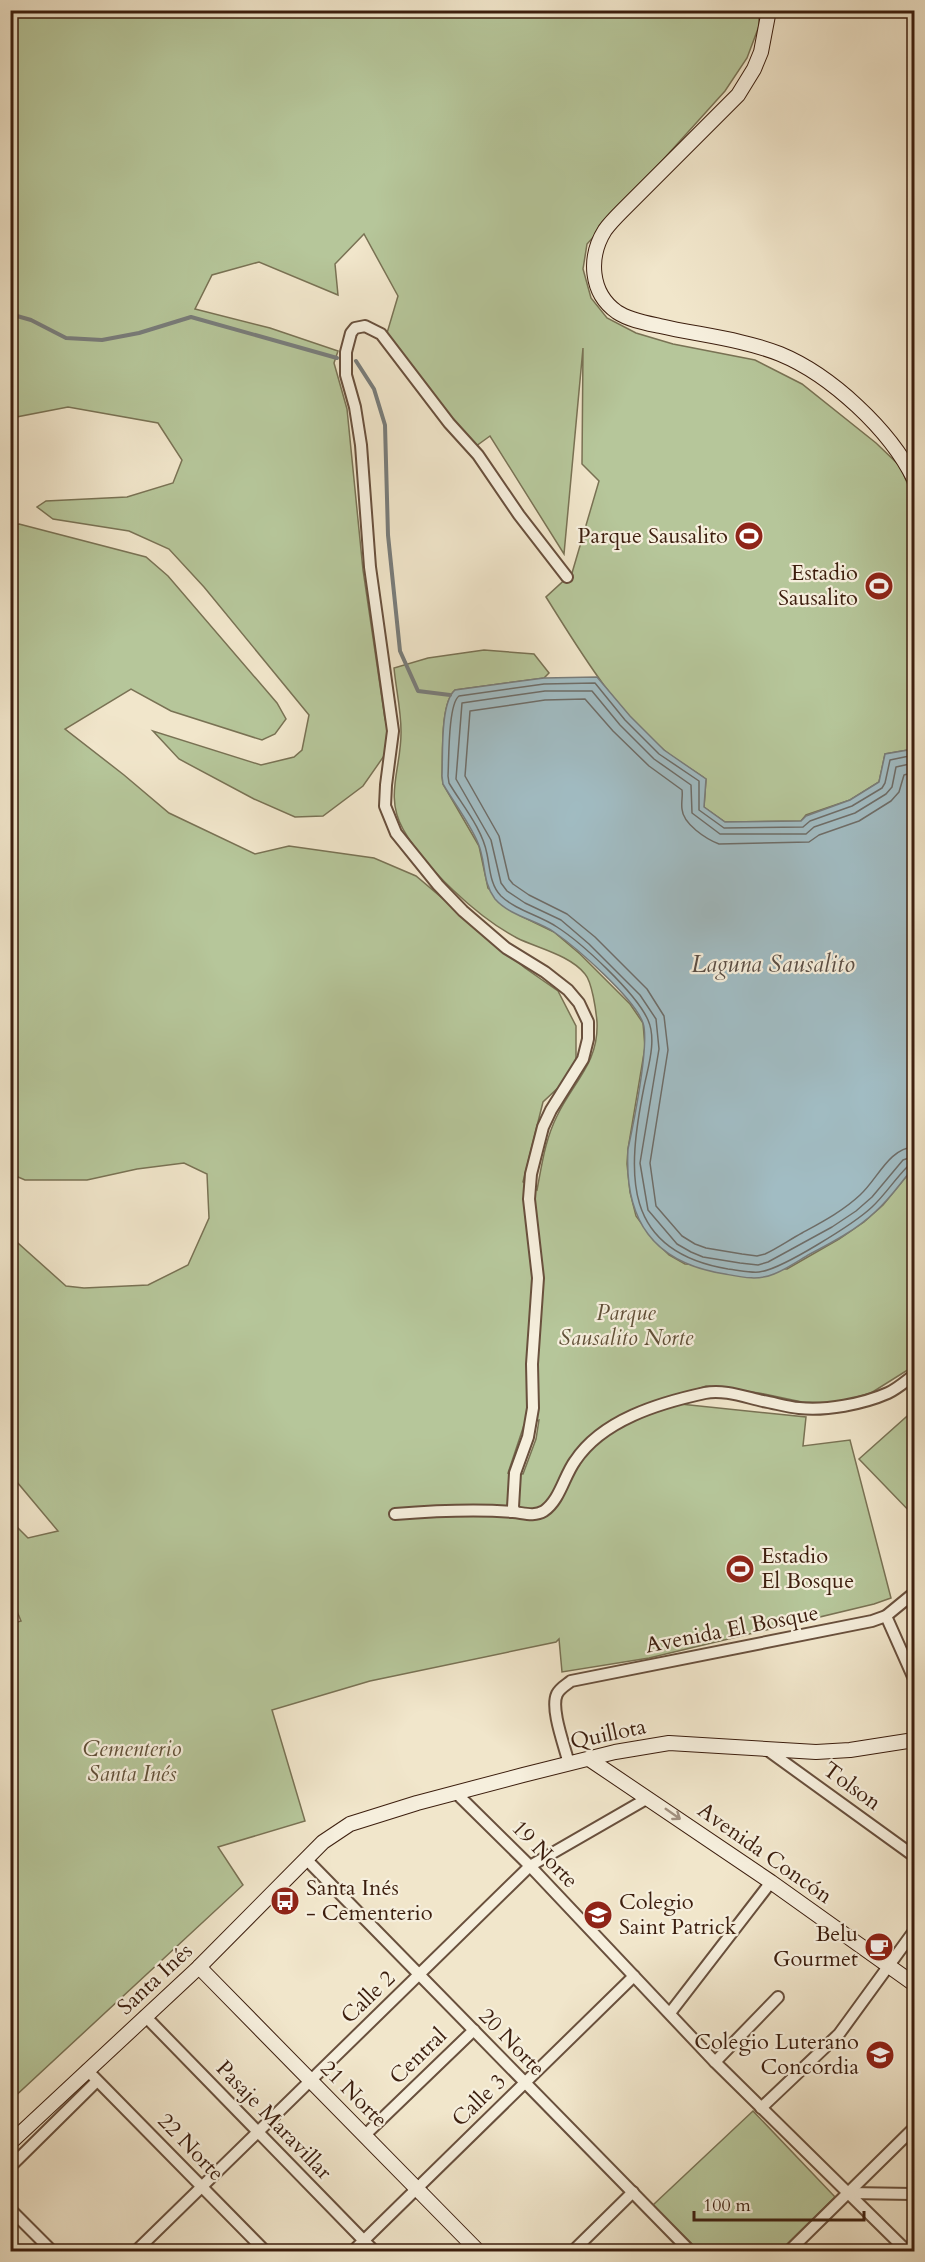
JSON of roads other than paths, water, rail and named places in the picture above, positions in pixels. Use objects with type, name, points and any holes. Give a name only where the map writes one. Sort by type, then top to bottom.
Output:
[{"type":"main road","points":[[768,10],[761,52],[754,69],[738,95],[605,230],[594,260],[594,277],[598,290],[618,313],[639,321],[780,354],[807,368],[852,403],[887,436],[915,479]]},
{"type":"main road","name":"Quillota","points":[[323,1842],[350,1824],[456,1793],[615,1752],[669,1743],[816,1752],[915,1740]]},
{"type":"main road","name":"Avenida Concón","points":[[589,1759],[771,1882],[915,1984]]},
{"type":"main road","name":"Santa Inés","points":[[10,2143],[199,1967],[323,1842]]},
{"type":"main road","name":"21 Norte","points":[[199,1967],[479,2252]]},
{"type":"street","points":[[515,1512],[513,1507],[515,1473],[528,1437],[533,1408],[532,1364],[538,1278],[529,1199],[531,1174],[547,1118],[583,1059],[588,1039],[588,1022],[579,1003],[568,990],[545,972],[506,948],[463,911],[438,885],[396,832],[386,806],[386,785],[393,731],[370,567],[361,445],[355,407],[346,375],[346,352],[351,333],[355,328],[365,326],[381,334],[449,423],[478,454],[519,515],[567,577]]},
{"type":"street","points":[[395,1514],[437,1511],[515,1512],[527,1515],[544,1511],[553,1502],[574,1462],[587,1445],[608,1429],[644,1412],[681,1399],[709,1392],[800,1408],[836,1406],[890,1392],[915,1376]]},
{"type":"street","name":"Avenida El Bosque","points":[[569,1764],[555,1708],[556,1696],[562,1687],[571,1681],[872,1621],[886,1616],[915,1593]]},
{"type":"street","points":[[886,1616],[915,1679]]},
{"type":"street","name":"Tolson","points":[[766,1749],[915,1856]]},
{"type":"street","name":"19 Norte","points":[[456,1793],[530,1866],[715,2062],[908,2252]]},
{"type":"street","name":"Calle 2","points":[[135,2252],[530,1866],[648,1798]]},
{"type":"street","name":"20 Norte","points":[[306,1859],[691,2252]]},
{"type":"street","points":[[670,2013],[771,1882]]},
{"type":"street","points":[[761,2108],[839,2034],[915,1931]]},
{"type":"street","name":"Calle 3","points":[[351,2252],[634,1976]]},
{"type":"street","points":[[715,2062],[778,1997]]},
{"type":"street","name":"Pasaje Maravillar","points":[[145,2016],[375,2252]]},
{"type":"street","name":"Central","points":[[364,2135],[474,2030]]},
{"type":"street","name":"22 Norte","points":[[87,2070],[266,2252]]},
{"type":"street","points":[[10,2167],[97,2081]]},
{"type":"street","points":[[788,2252],[915,2128]]},
{"type":"street","points":[[572,2252],[633,2192]]},
{"type":"street","points":[[848,2193],[915,2194]]},
{"type":"street","points":[[10,2209],[52,2252]]},
{"type":"water","name":"Laguna Sausalito","points":[[597,677],[630,716],[664,750],[706,779],[704,807],[725,822],[801,821],[806,816],[850,800],[879,782],[885,754],[914,749],[914,1167],[886,1202],[860,1224],[788,1267],[768,1276],[743,1277],[700,1268],[679,1260],[648,1234],[638,1217],[631,1197],[628,1174],[628,1149],[643,1066],[645,1033],[643,1023],[629,1000],[576,949],[554,932],[508,910],[495,899],[488,886],[478,843],[443,784],[445,717],[450,697],[455,690],[544,678]]},
{"type":"waterway","points":[[10,314],[31,320],[66,338],[102,340],[139,333],[191,317],[337,358]]},
{"type":"waterway","points":[[356,361],[374,389],[385,425],[388,535],[400,651],[418,691],[450,695]]},
{"type":"place","name":"Parque Sausalito","points":[[749,536]]},
{"type":"place","name":"Estadio Sausalito","points":[[879,586]]},
{"type":"place","name":"Estadio El Bosque","points":[[740,1569]]},
{"type":"place","name":"Santa Inés - Cementerio","points":[[285,1901]]},
{"type":"place","name":"Colegio Saint Patrick","points":[[598,1915]]},
{"type":"place","name":"Belu Gourmet","points":[[879,1947]]},
{"type":"place","name":"Colegio Luterano Concordia","points":[[880,2055]]},
{"type":"park label","name":"Parque Sausalito Norte","points":[[626,1326]]},
{"type":"park label","name":"Cementerio Santa Inés","points":[[132,1762]]}]
